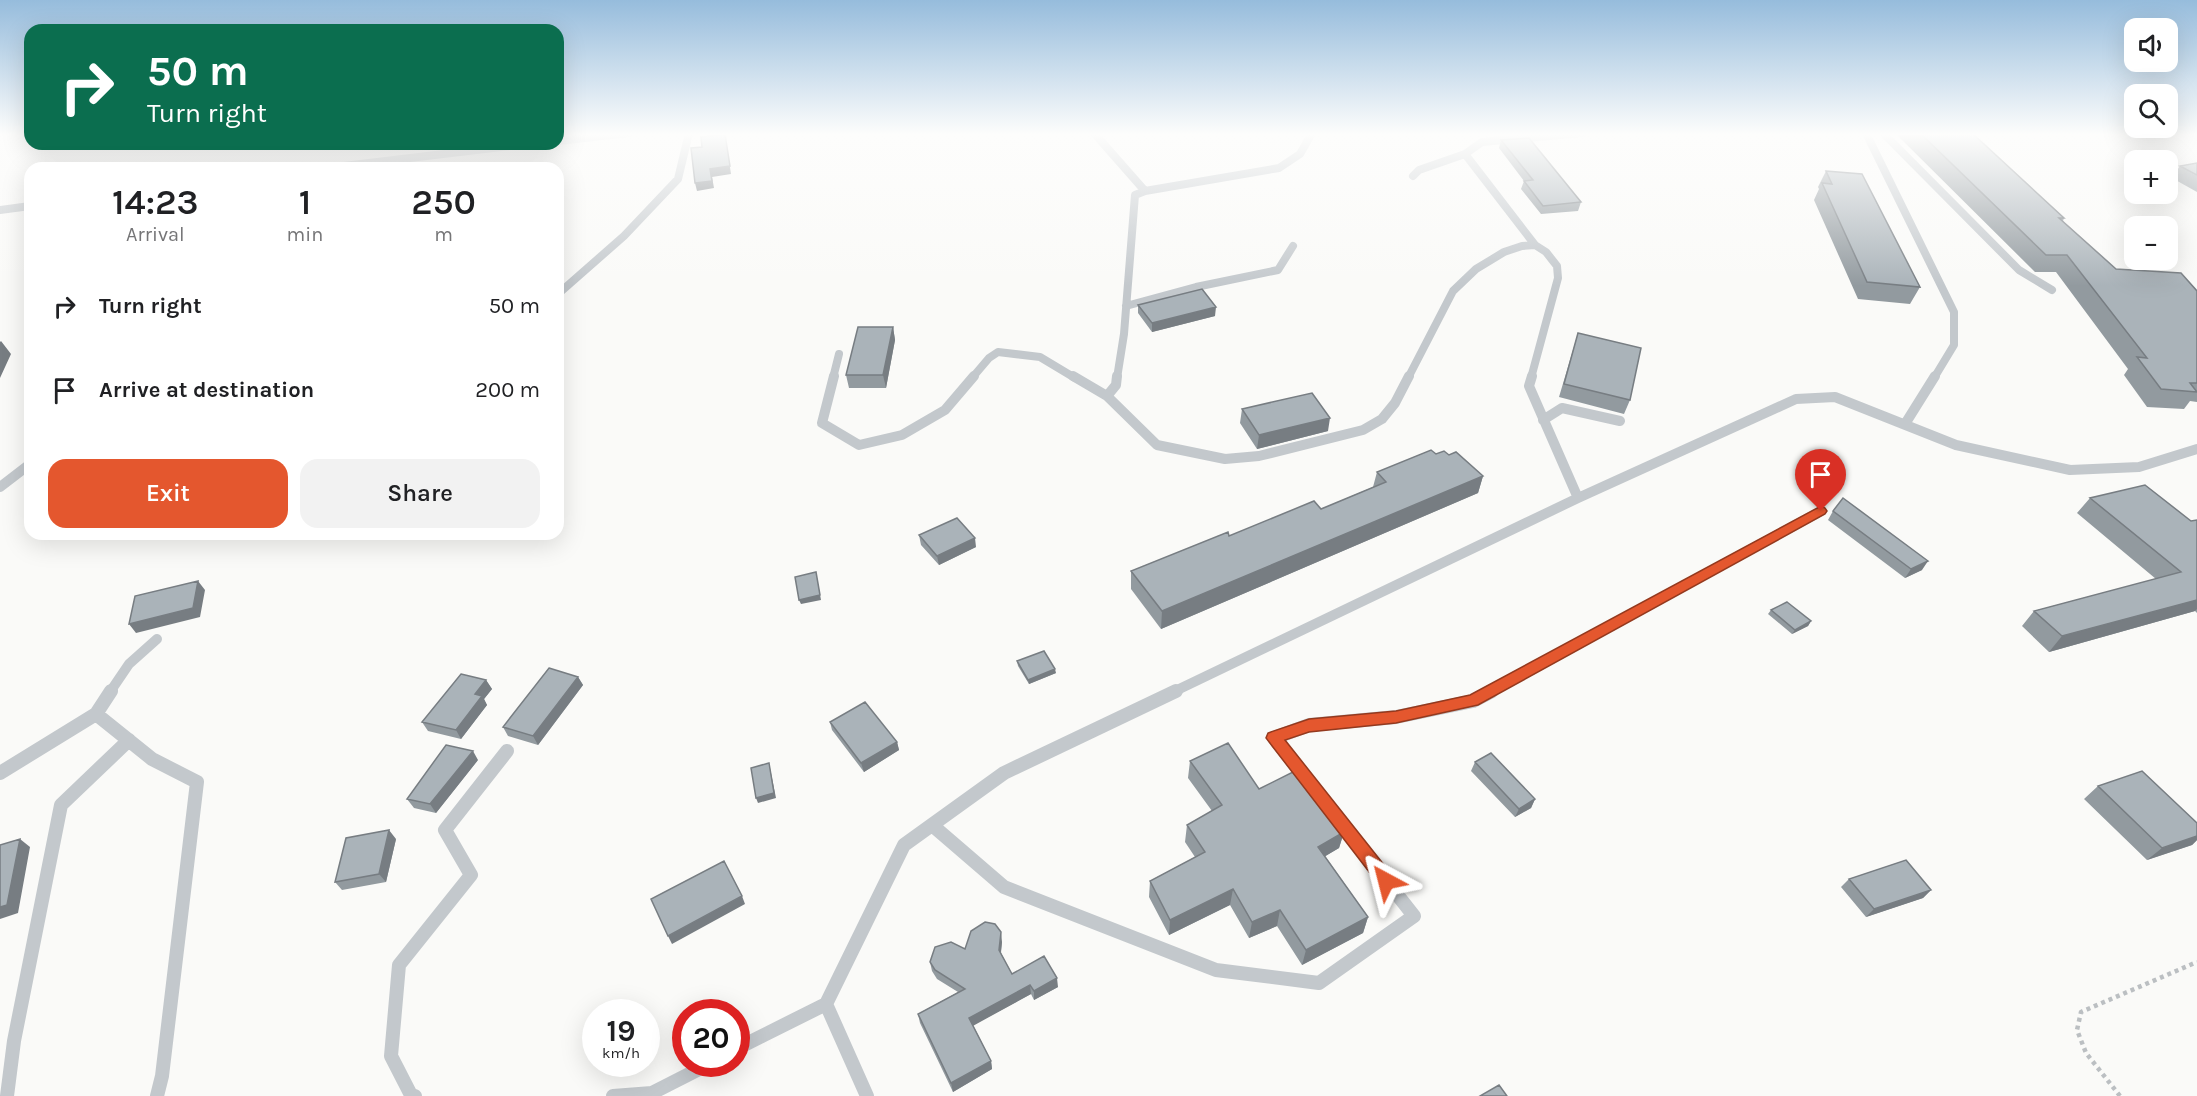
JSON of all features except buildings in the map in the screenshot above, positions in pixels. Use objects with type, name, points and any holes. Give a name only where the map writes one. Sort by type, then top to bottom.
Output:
[{"type":"lane","points":[[564,289],[624,236],[673,184]]},
{"type":"lane","points":[[1139,184],[1145,191]]},
{"type":"lane","points":[[1107,396],[1116,385],[1126,306],[1135,195],[1185,184]]},
{"type":"lane","points":[[1488,184],[1535,245],[1546,252],[1557,266],[1558,278],[1529,387],[1578,498]]},
{"type":"lane","points":[[1891,184],[1954,312],[1954,345],[1905,424]]},
{"type":"lane","points":[[1934,184],[2019,270],[2052,290]]},
{"type":"lane","points":[[0,210],[24,207]]},
{"type":"lane","points":[[839,354],[822,423],[859,445],[902,435],[945,410],[989,358],[998,352],[1040,357],[1107,396],[1157,445],[1225,459],[1259,456],[1363,430],[1382,419],[1395,403],[1453,291],[1476,269],[1504,252],[1522,246],[1535,245]]},
{"type":"lane","points":[[1126,306],[1196,287],[1278,270],[1293,246]]},
{"type":"lane","points":[[750,1042],[826,1004],[904,845],[1004,773],[1578,498],[1796,399],[1835,397],[1956,445],[2070,470],[2139,467],[2197,449]]},
{"type":"lane","points":[[1543,420],[1562,408],[1620,421]]},
{"type":"lane","points":[[0,487],[24,469]]},
{"type":"lane","points":[[932,825],[1004,887],[1216,970],[1319,982],[1414,916],[1274,738],[1309,725],[1396,717],[1473,700],[1821,511]]},
{"type":"lane","points":[[0,773],[96,714],[129,664],[157,639]]},
{"type":"lane","points":[[96,714],[152,759],[197,782],[162,1076],[157,1096]]},
{"type":"lane","points":[[7,1096],[14,1041],[61,806],[129,740]]},
{"type":"lane","points":[[414,1096],[411,1095],[391,1056],[399,965],[471,875],[445,830],[507,751]]},
{"type":"lane","points":[[826,1004],[867,1096]]},
{"type":"lane","points":[[613,1096],[652,1093],[683,1077]]},
{"type":"path","points":[[2120,1096],[2086,1053],[2077,1030],[2081,1012],[2197,962]]},
{"type":"route","points":[[1386,881],[1274,738],[1309,725],[1396,717],[1473,700],[1821,511]]}]
